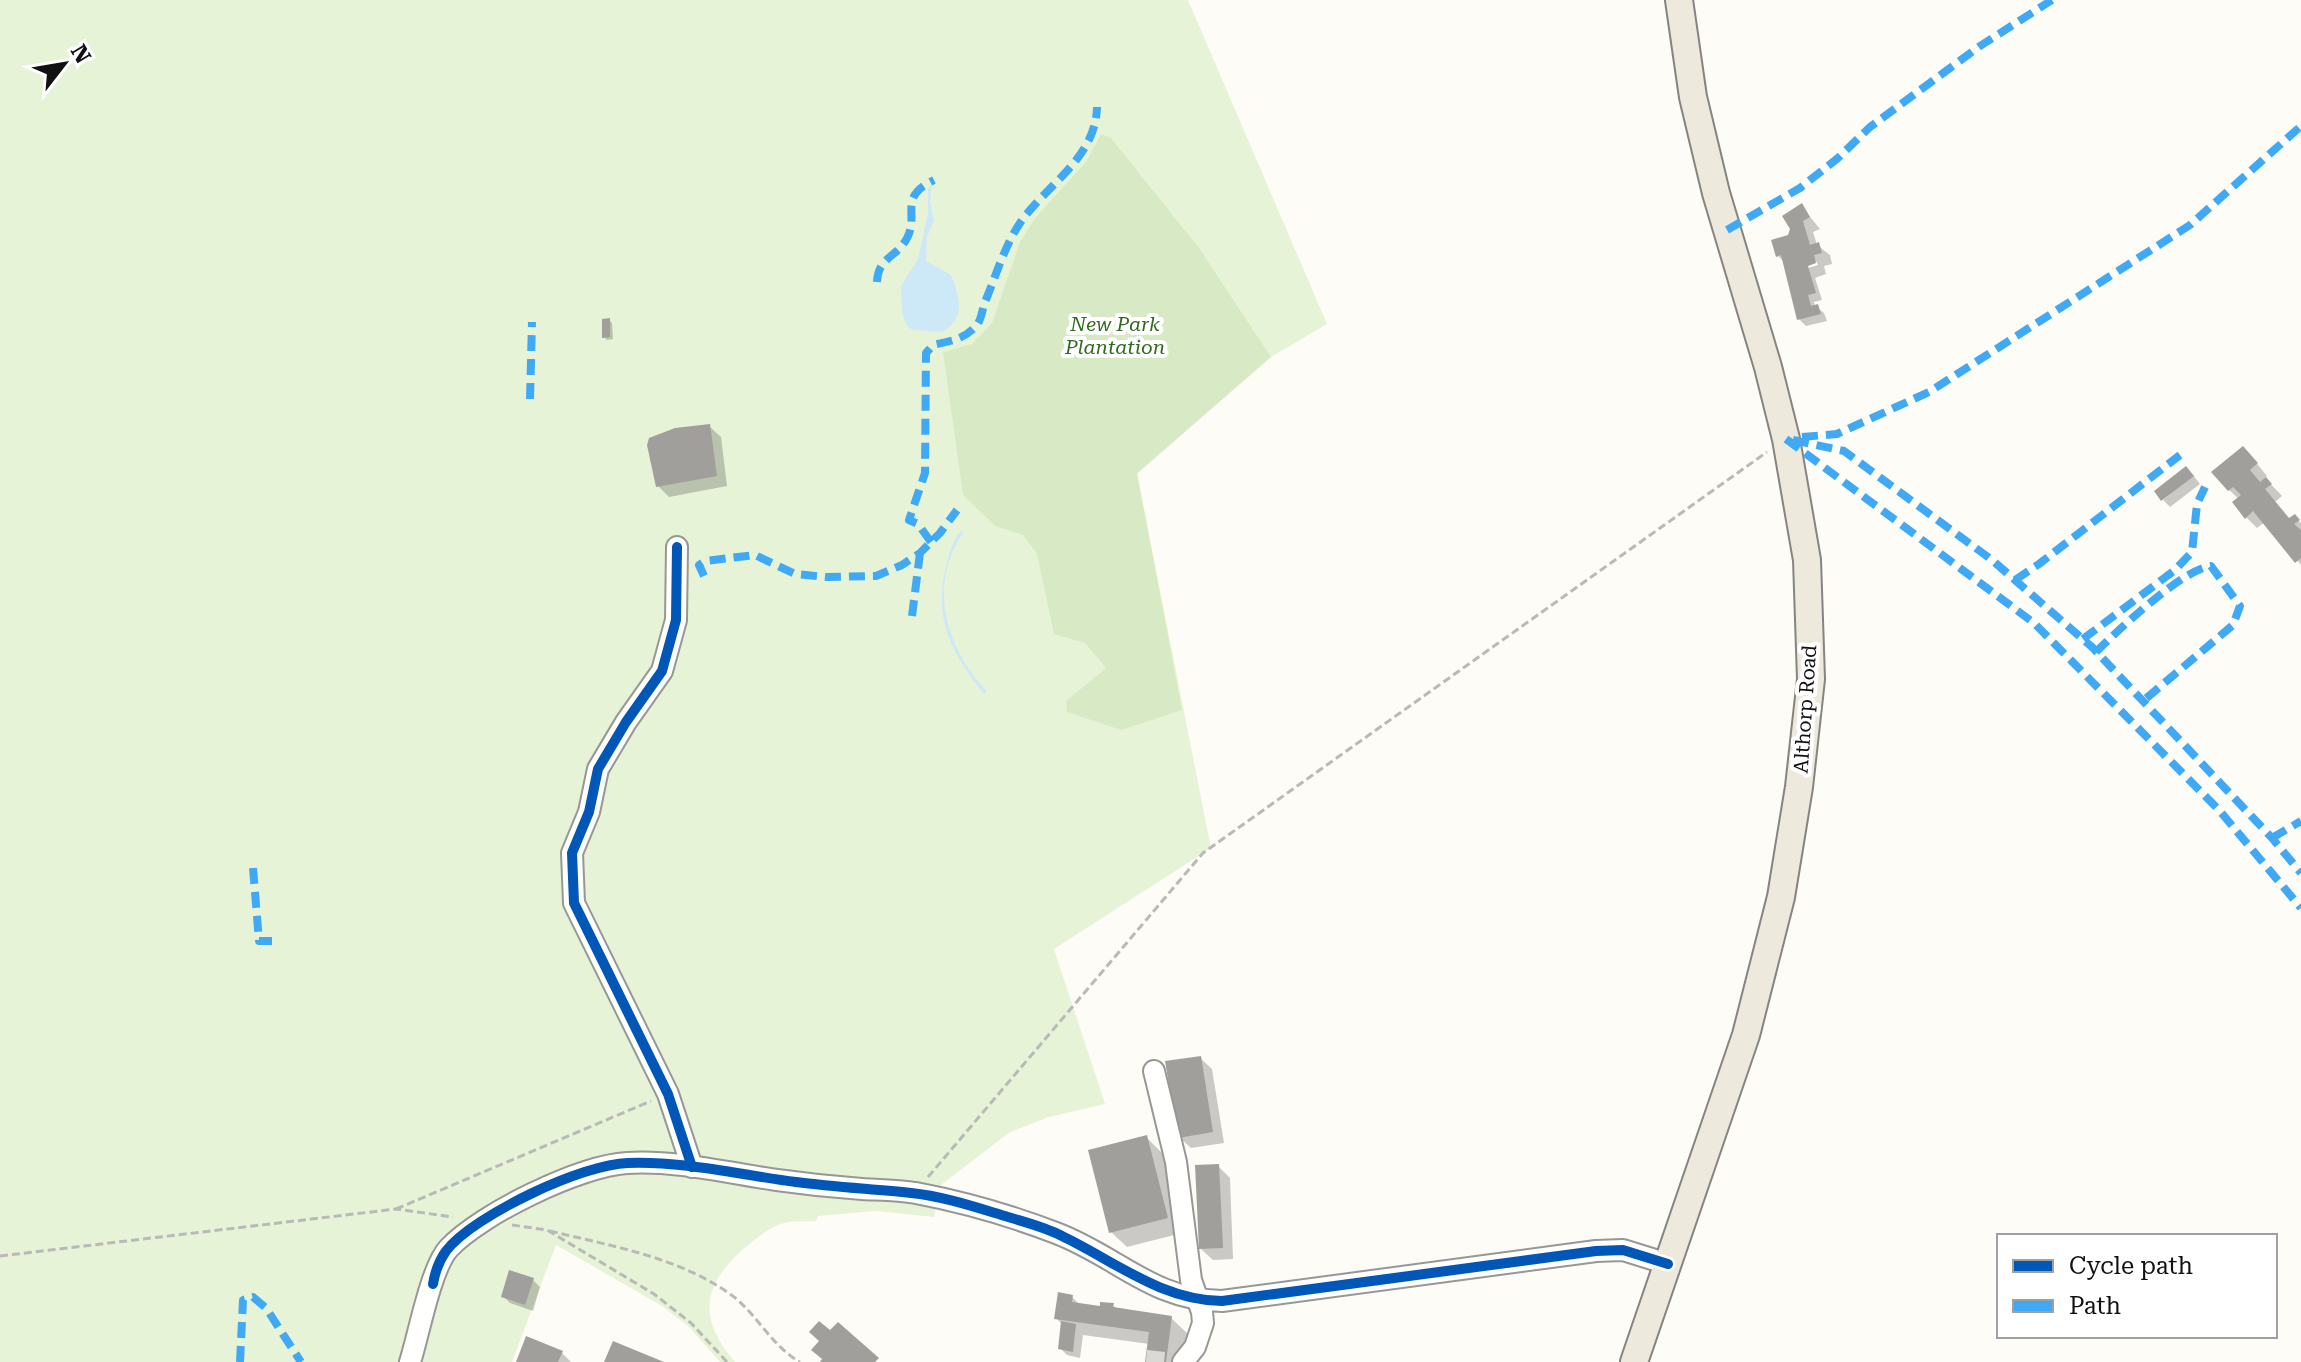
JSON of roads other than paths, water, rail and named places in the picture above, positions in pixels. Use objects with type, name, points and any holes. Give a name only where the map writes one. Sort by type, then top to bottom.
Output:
[{"type":"main road","name":"Althorp Road","points":[[1634,1362],[1746,1035],[1781,897],[1799,787],[1811,679],[1807,560],[1786,439],[1764,352],[1716,193],[1696,110],[1679,0]]},
{"type":"street","points":[[677,547],[676,620],[662,671],[598,769],[589,812],[572,853],[574,903],[668,1094],[692,1167]]},
{"type":"street","points":[[1154,1071],[1176,1162],[1191,1280],[1203,1323],[1195,1347],[1183,1362]]},
{"type":"street","points":[[410,1362],[436,1268],[447,1249],[480,1221],[525,1197],[588,1171],[625,1163],[692,1167],[826,1186],[915,1193],[1059,1234],[1160,1288],[1199,1301],[1222,1301],[1596,1251],[1623,1250],[1668,1264]]},
{"type":"water","points":[[932,184],[930,203],[934,220],[927,237],[926,261],[951,275],[959,306],[955,320],[942,332],[913,330],[907,326],[902,313],[901,286],[918,259],[928,214],[928,189]]},
{"type":"water","points":[[962,530],[946,574],[946,616],[961,656],[987,691],[984,694],[954,649],[943,617],[943,582],[947,563],[952,545]]},
{"type":"tunnel","points":[[1146,1360],[1164,1362]]},
{"type":"park label","name":"New Park Plantation","points":[[1115,336]]}]
